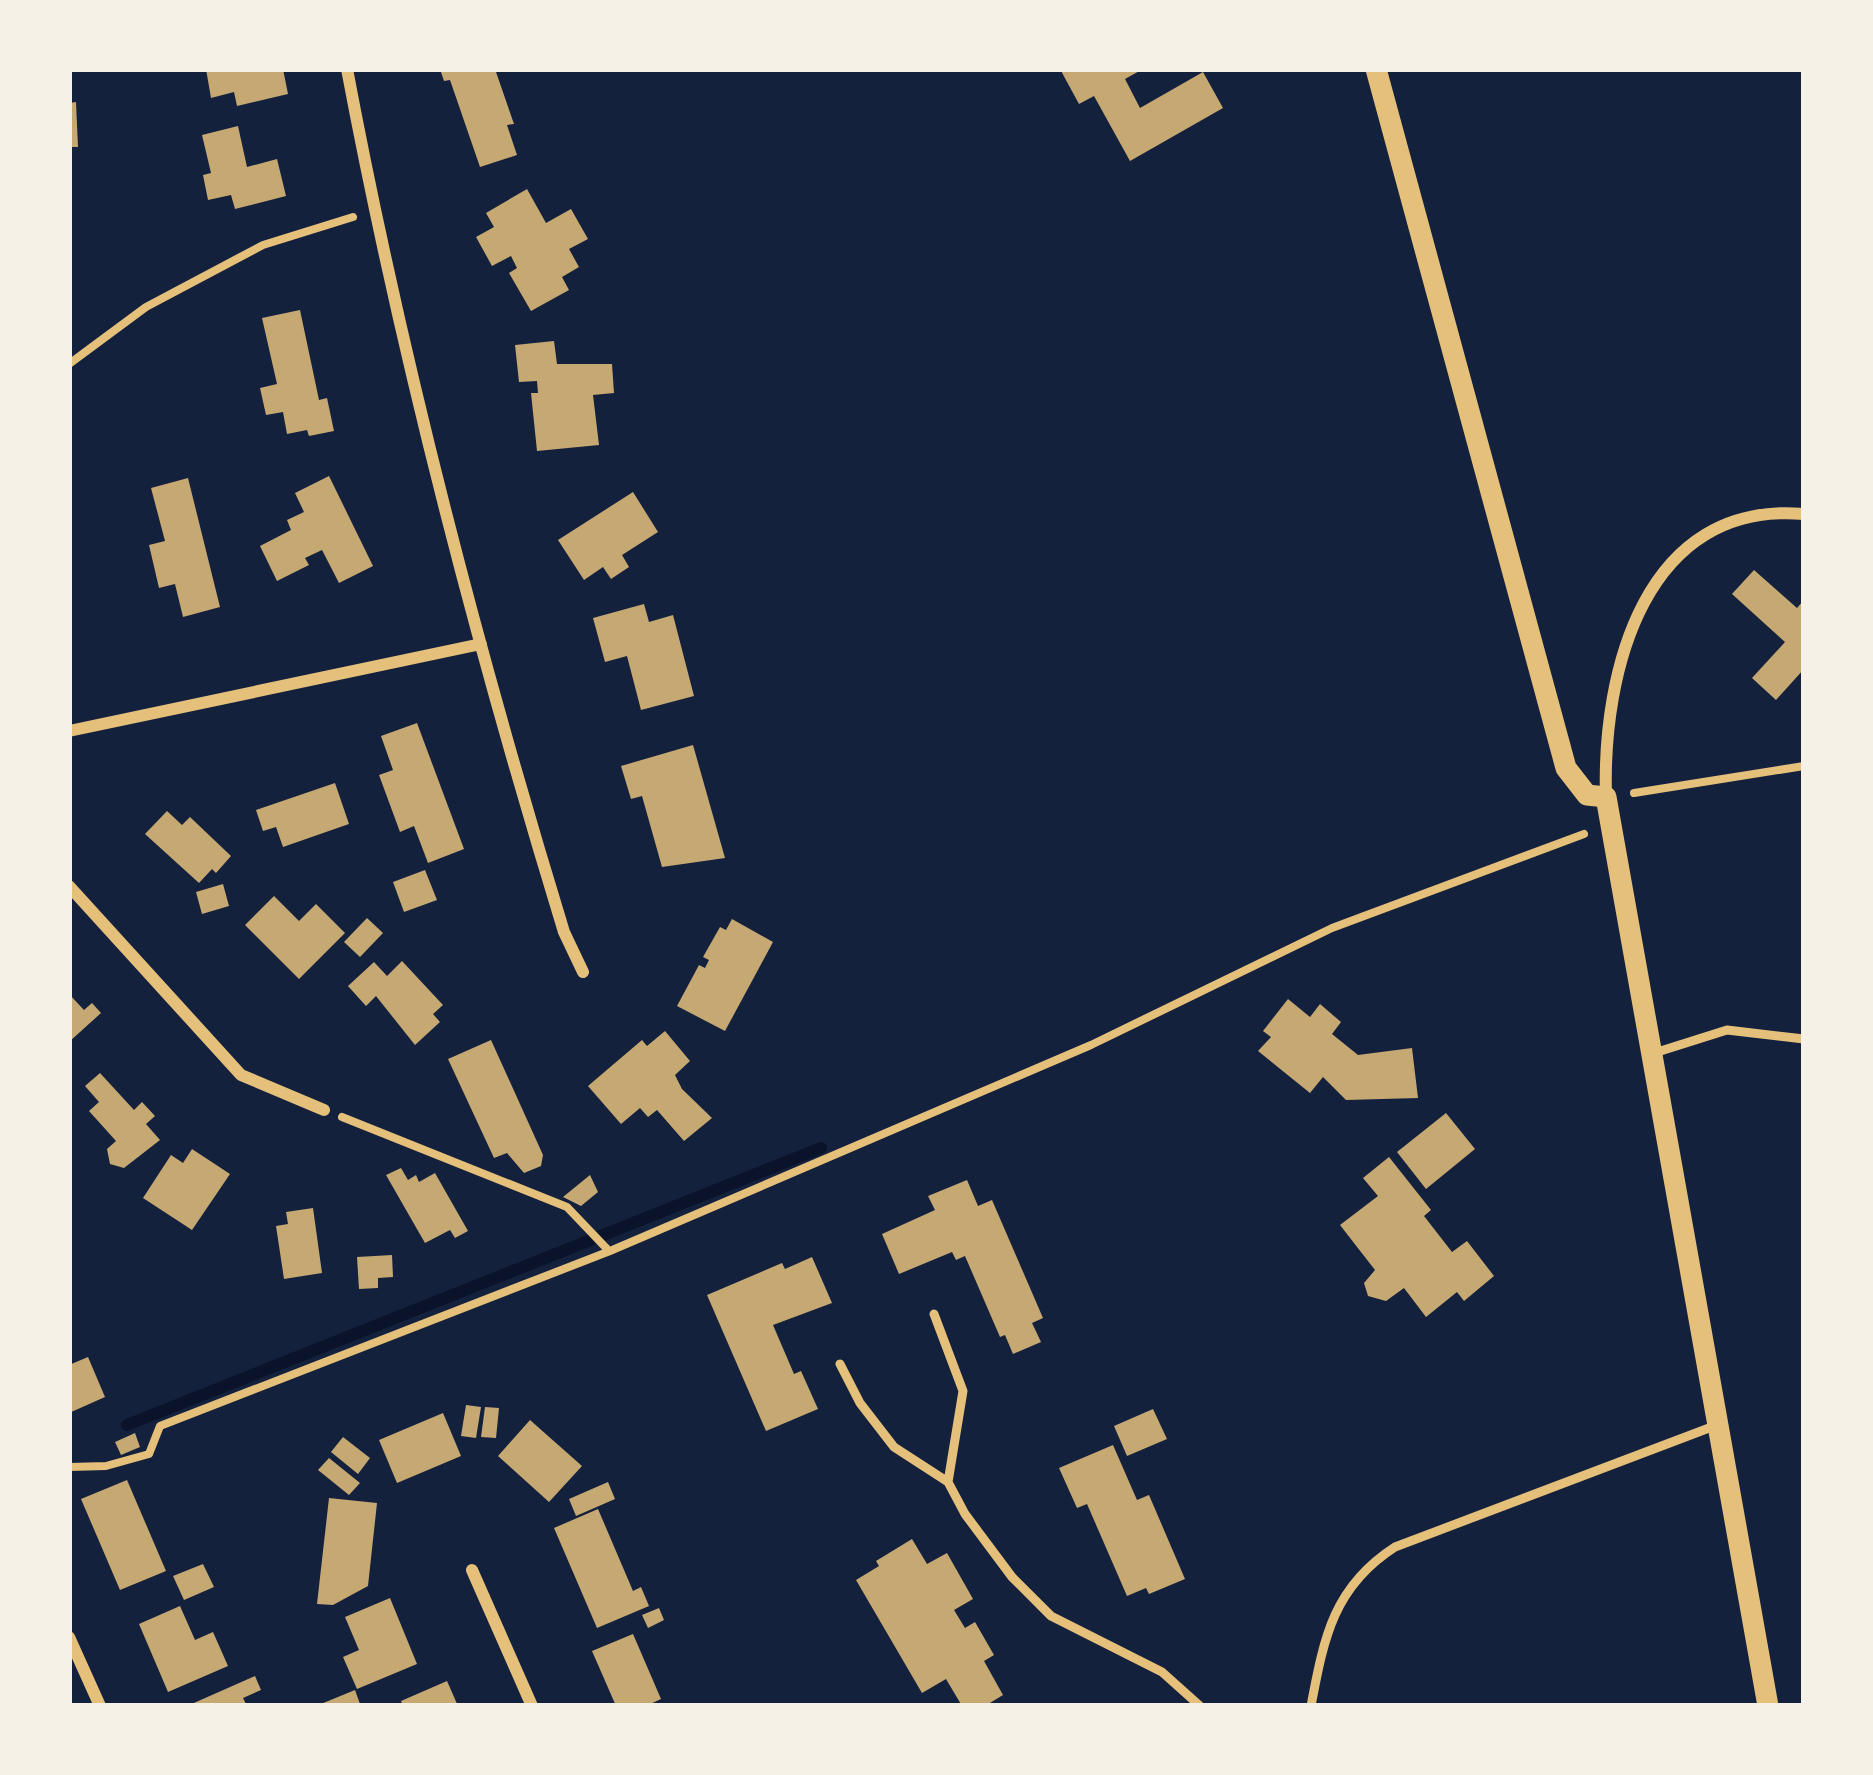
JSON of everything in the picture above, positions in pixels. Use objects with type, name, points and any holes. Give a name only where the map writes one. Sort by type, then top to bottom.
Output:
[{"type":"street","points":[[347,69],[423,431],[564,932],[584,972]]},
{"type":"street","points":[[1376,69],[1566,768],[1587,795],[1606,797]]},
{"type":"street","points":[[1768,1706],[1609,824],[1604,752],[1623,652],[1659,575],[1692,543],[1723,525],[1760,514],[1804,514]]},
{"type":"street","points":[[69,731],[481,644]]},
{"type":"street","points":[[69,886],[241,1075],[324,1110]]},
{"type":"street","points":[[472,1570],[532,1706]]},
{"type":"street","points":[[69,1637],[100,1706]]},
{"type":"lane","points":[[1651,1054],[1727,1030],[1804,1039]]},
{"type":"lane","points":[[934,1314],[963,1390],[947,1482]]},
{"type":"lane","points":[[840,1364],[860,1403],[894,1447],[947,1482],[1012,1577],[1051,1616],[1162,1672],[1200,1706]]},
{"type":"lane","points":[[1311,1706],[1329,1620],[1356,1576],[1374,1560],[1394,1547],[1717,1425]]},
{"type":"path","points":[[69,364],[146,307],[263,244],[374,211]]},
{"type":"path","points":[[1606,797],[1804,766]]},
{"type":"path","points":[[69,1467],[106,1466],[149,1454],[160,1426],[610,1251],[1091,1045],[1332,928],[1609,824]]},
{"type":"path","points":[[324,1110],[567,1207],[610,1251]]},
{"type":"building","points":[[206,69],[283,69],[288,94],[237,106],[234,92],[211,98]]},
{"type":"building","points":[[440,69],[495,69],[514,124],[507,125],[517,155],[480,167],[450,80],[444,81]]},
{"type":"building","points":[[1060,69],[1143,69],[1125,79],[1140,108],[1203,72],[1223,108],[1130,161],[1094,96],[1079,104]]},
{"type":"building","points":[[76,102],[78,147],[69,147],[69,103]]},
{"type":"building","points":[[238,126],[247,167],[277,159],[286,196],[235,209],[231,195],[208,200],[203,175],[211,173],[202,135]]},
{"type":"building","points":[[527,189],[546,223],[571,209],[588,239],[569,249],[579,267],[562,277],[569,290],[531,311],[509,273],[517,268],[511,256],[492,266],[476,237],[494,227],[486,213]]},
{"type":"building","points":[[300,310],[319,400],[327,398],[334,431],[309,436],[307,430],[287,434],[283,412],[266,415],[260,388],[277,384],[262,318]]},
{"type":"building","points":[[554,341],[557,364],[612,364],[614,393],[593,395],[599,445],[537,451],[531,393],[538,393],[537,381],[519,382],[515,345]]},
{"type":"building","points":[[329,476],[373,566],[339,583],[322,550],[305,558],[309,565],[277,581],[260,546],[291,530],[287,520],[304,512],[295,493]]},
{"type":"building","points":[[188,478],[220,607],[183,617],[175,584],[159,588],[149,545],[165,541],[151,488]]},
{"type":"building","points":[[633,492],[658,532],[622,555],[629,567],[611,579],[603,567],[584,580],[558,540]]},
{"type":"building","points":[[1754,570],[1797,608],[1804,600],[1804,669],[1776,700],[1752,678],[1785,642],[1732,594]]},
{"type":"building","points":[[644,604],[649,622],[673,615],[694,696],[641,710],[627,656],[605,662],[593,618]]},
{"type":"building","points":[[417,723],[464,849],[428,863],[414,826],[400,832],[379,775],[393,770],[381,736]]},
{"type":"building","points":[[693,745],[725,858],[662,867],[642,796],[631,799],[621,766]]},
{"type":"building","points":[[335,783],[349,824],[283,847],[276,827],[263,831],[256,810]]},
{"type":"building","points":[[167,811],[182,825],[190,817],[231,856],[216,873],[212,869],[199,883],[145,834]]},
{"type":"building","points":[[425,870],[437,900],[404,912],[393,882]]},
{"type":"building","points":[[223,884],[229,906],[202,914],[196,892]]},
{"type":"building","points":[[274,896],[299,921],[316,904],[345,933],[299,979],[245,925]]},
{"type":"building","points":[[367,918],[383,933],[360,957],[344,942]]},
{"type":"building","points":[[732,919],[773,942],[725,1031],[677,1006],[699,965],[705,968],[709,960],[703,957],[720,927],[726,930]]},
{"type":"building","points":[[402,961],[443,1005],[433,1014],[440,1022],[415,1045],[376,996],[366,1006],[348,986],[374,962],[387,976]]},
{"type":"building","points":[[69,994],[84,1010],[92,1003],[101,1013],[69,1042]]},
{"type":"building","points":[[1288,999],[1310,1017],[1320,1004],[1341,1022],[1332,1034],[1358,1055],[1412,1048],[1418,1098],[1346,1100],[1323,1077],[1310,1093],[1258,1051],[1271,1037],[1263,1031]]},
{"type":"building","points":[[665,1031],[690,1061],[675,1075],[682,1089],[712,1118],[684,1141],[657,1110],[648,1117],[640,1108],[621,1124],[588,1086],[642,1040],[647,1046]]},
{"type":"building","points":[[491,1040],[543,1155],[541,1166],[524,1173],[507,1153],[494,1158],[448,1059]]},
{"type":"building","points":[[100,1073],[134,1110],[142,1102],[155,1116],[146,1124],[160,1140],[124,1168],[110,1164],[107,1149],[116,1141],[89,1111],[99,1102],[85,1086]]},
{"type":"building","points":[[1446,1113],[1475,1149],[1426,1189],[1397,1152]]},
{"type":"building","points":[[192,1149],[230,1174],[192,1230],[143,1198],[171,1155],[183,1163]]},
{"type":"building","points":[[1389,1157],[1431,1210],[1424,1216],[1452,1252],[1467,1241],[1494,1276],[1464,1301],[1457,1292],[1426,1317],[1404,1288],[1386,1301],[1368,1296],[1364,1283],[1375,1270],[1340,1225],[1378,1196],[1363,1178]]},
{"type":"building","points":[[401,1168],[408,1180],[416,1175],[419,1182],[435,1173],[468,1231],[455,1238],[450,1230],[425,1243],[386,1175]]},
{"type":"building","points":[[590,1175],[598,1192],[581,1206],[563,1197]]},
{"type":"building","points":[[967,1180],[978,1206],[992,1200],[1043,1318],[1032,1323],[1041,1342],[1013,1354],[1005,1335],[1000,1337],[965,1256],[956,1260],[952,1252],[899,1274],[882,1234],[935,1210],[928,1196]]},
{"type":"building","points":[[313,1208],[322,1273],[284,1279],[276,1226],[288,1224],[286,1212]]},
{"type":"building","points":[[392,1255],[393,1277],[378,1278],[378,1288],[359,1289],[357,1257]]},
{"type":"building","points":[[812,1257],[832,1303],[773,1325],[794,1374],[801,1371],[818,1409],[766,1431],[707,1295],[782,1263],[785,1269]]},
{"type":"building","points":[[88,1357],[105,1397],[69,1413],[69,1365]]},
{"type":"building","points":[[466,1405],[481,1407],[476,1438],[461,1436]]},
{"type":"building","points":[[485,1407],[499,1408],[496,1438],[481,1437]]},
{"type":"building","points":[[1153,1409],[1167,1439],[1127,1456],[1114,1426]]},
{"type":"building","points":[[443,1413],[461,1456],[397,1483],[379,1440]]},
{"type":"building","points":[[530,1420],[582,1466],[549,1502],[498,1456]]},
{"type":"building","points":[[135,1433],[140,1447],[121,1455],[115,1442]]},
{"type":"building","points":[[343,1437],[370,1458],[358,1474],[331,1452]]},
{"type":"building","points":[[1113,1445],[1137,1500],[1149,1495],[1185,1579],[1149,1594],[1146,1588],[1127,1596],[1087,1504],[1077,1508],[1059,1468]]},
{"type":"building","points":[[329,1458],[360,1483],[349,1495],[318,1470]]},
{"type":"building","points":[[127,1480],[166,1571],[120,1590],[81,1499]]},
{"type":"building","points":[[608,1482],[615,1499],[576,1516],[569,1499]]},
{"type":"building","points":[[329,1498],[377,1503],[368,1586],[333,1605],[317,1604]]},
{"type":"building","points":[[598,1509],[633,1591],[641,1587],[649,1606],[597,1628],[554,1528]]},
{"type":"building","points":[[912,1539],[927,1564],[947,1553],[973,1599],[954,1610],[965,1628],[975,1622],[994,1655],[984,1661],[1003,1695],[985,1706],[962,1706],[946,1679],[922,1693],[856,1580]]},
{"type":"building","points":[[203,1564],[214,1587],[184,1600],[173,1576]]},
{"type":"building","points":[[390,1598],[417,1664],[357,1689],[343,1657],[359,1650],[345,1617]]},
{"type":"building","points":[[180,1606],[195,1640],[213,1632],[228,1666],[168,1692],[139,1624]]},
{"type":"building","points":[[659,1608],[664,1620],[648,1628],[642,1615]]},
{"type":"building","points":[[633,1634],[661,1699],[646,1706],[616,1706],[592,1651]]},
{"type":"building","points":[[255,1676],[261,1690],[243,1698],[247,1706],[187,1706]]},
{"type":"building","points":[[447,1681],[458,1706],[403,1706],[401,1701]]},
{"type":"building","points":[[355,1690],[360,1704],[316,1706]]},
{"type":"waterway","points":[[127,1425],[821,1148]]}]
